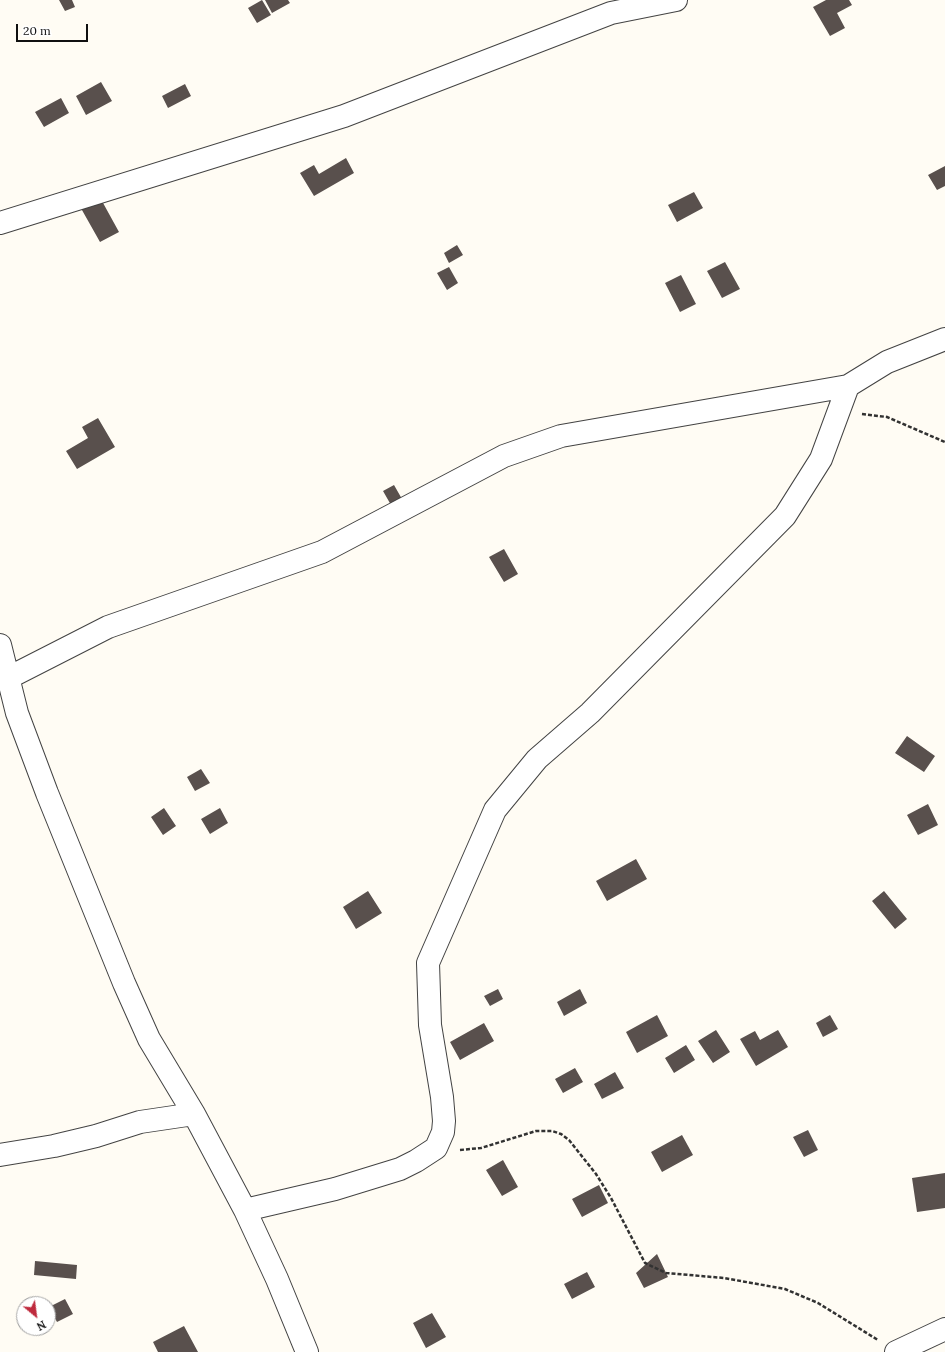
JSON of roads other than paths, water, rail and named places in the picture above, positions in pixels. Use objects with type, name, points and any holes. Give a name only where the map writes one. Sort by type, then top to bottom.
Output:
[{"type":"street","points":[[0,224],[344,116],[611,13],[676,0]]},
{"type":"street","points":[[8,678],[108,627],[322,552],[504,456],[561,436],[848,386],[887,362],[945,339]]},
{"type":"street","points":[[245,1210],[335,1189],[400,1169],[436,1148],[443,1132],[444,1121],[442,1097],[430,1025],[428,963],[495,810],[537,759],[590,713],[786,516],[821,458],[840,411],[848,386]]},
{"type":"street","points":[[0,645],[17,713],[47,793],[124,983],[149,1039],[194,1114],[245,1210],[277,1279],[307,1352]]},
{"type":"street","points":[[0,1155],[54,1146],[96,1136],[140,1122],[194,1114]]},
{"type":"street","points":[[901,1349],[945,1329]]}]
